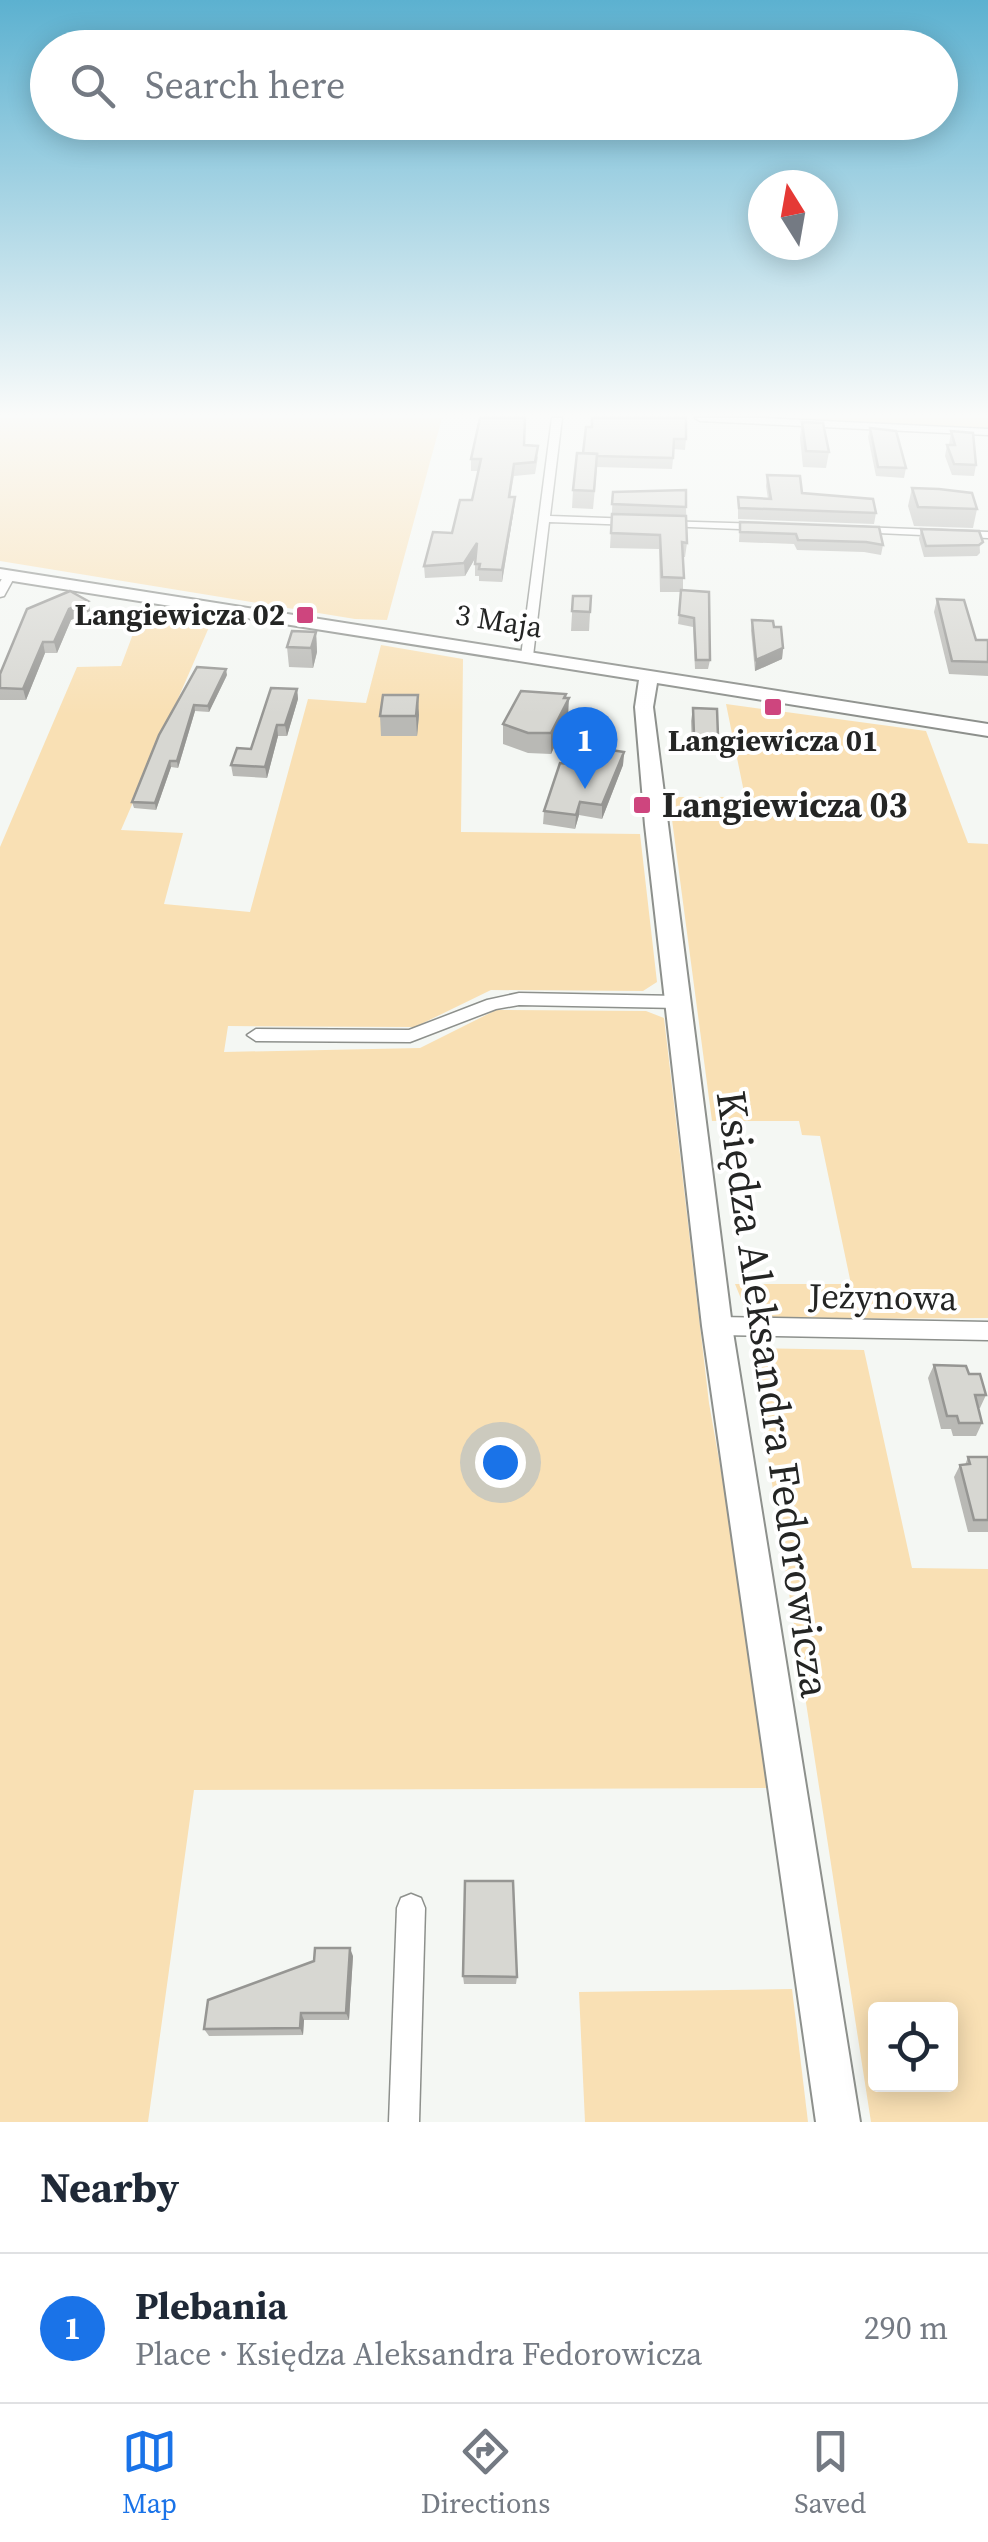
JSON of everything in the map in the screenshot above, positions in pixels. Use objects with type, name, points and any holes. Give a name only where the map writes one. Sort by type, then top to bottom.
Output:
[{"type":"street","points":[[527,656],[544,518],[776,527]]},
{"type":"street","points":[[853,530],[988,535]]},
{"type":"street","name":"3 Maja","points":[[3,581],[527,656],[988,730]]},
{"type":"street","name":"Księdza Aleksandra Fedorowicza","points":[[649,676],[646,725],[718,1326],[838,2122]]},
{"type":"street","points":[[256,1035],[410,1036],[493,1004],[519,999],[678,1002]]},
{"type":"street","name":"Jeżynowa","points":[[718,1326],[988,1331]]},
{"type":"street","points":[[404,2122],[412,1908]]},
{"type":"shaded area","points":[[0,517],[415,517],[387,620],[355,619],[0,561]]},
{"type":"shaded area","points":[[143,607],[213,618],[121,830],[183,833],[164,904],[250,912],[308,699],[366,703],[381,645],[463,659],[461,832],[640,834],[657,982],[643,991],[491,990],[415,1027],[228,1026],[224,1052],[420,1048],[496,1010],[646,1011],[664,1018],[709,1403],[750,1636],[768,1788],[194,1790],[148,2122],[0,2122],[0,847],[77,667],[121,666]]},
{"type":"shaded area","points":[[726,704],[926,731],[968,843],[988,844],[988,1318],[764,1319],[744,1306],[735,1284],[851,1284],[820,1136],[802,1135],[799,1121],[712,1121],[669,797],[745,797]]},
{"type":"shaded area","points":[[751,1348],[864,1350],[912,1568],[988,1569],[988,2122],[871,2122]]},
{"type":"shaded area","points":[[792,1989],[808,2122],[585,2122],[579,1992]]},
{"type":"building","points":[[456,517],[511,517],[502,570],[479,569],[480,564],[475,564],[477,543],[464,563],[424,566],[433,532],[452,533]]},
{"type":"building","points":[[612,517],[686,517],[687,543],[682,542],[684,578],[662,577],[660,535],[611,533]]},
{"type":"building","points":[[740,522],[879,527],[883,545],[798,540],[796,534],[740,532]]},
{"type":"building","points":[[921,529],[979,531],[983,542],[926,546]]},
{"type":"building","points":[[681,590],[709,592],[710,660],[696,660],[694,618],[679,615]]},
{"type":"building","points":[[70,591],[88,601],[69,609],[54,642],[43,642],[23,689],[0,688],[0,674],[27,609]]},
{"type":"building","points":[[573,596],[591,596],[590,612],[572,611]]},
{"type":"building","points":[[937,599],[964,600],[976,640],[988,640],[988,662],[952,661]]},
{"type":"building","points":[[752,620],[773,621],[774,627],[781,627],[783,648],[756,660]]},
{"type":"building","points":[[292,631],[316,632],[311,648],[287,647]]},
{"type":"building","points":[[197,667],[226,669],[208,706],[194,705],[177,761],[170,761],[155,803],[132,802],[159,735]]},
{"type":"building","points":[[271,688],[297,689],[285,725],[277,725],[265,767],[231,765],[237,748],[251,749]]},
{"type":"building","points":[[521,691],[566,694],[564,698],[569,698],[551,733],[528,733],[503,724]]},
{"type":"building","points":[[383,695],[418,695],[416,716],[380,716]]},
{"type":"building","points":[[693,708],[717,709],[718,736],[694,735]]},
{"type":"building","points":[[591,747],[624,752],[602,805],[580,802],[576,815],[544,811],[560,763],[584,766]]},
{"type":"building","points":[[934,1365],[966,1366],[969,1374],[980,1374],[986,1395],[975,1395],[982,1423],[959,1423],[957,1416],[947,1416]]},
{"type":"building","points":[[968,1457],[988,1457],[988,1520],[974,1520],[960,1465],[970,1464]]},
{"type":"building","points":[[465,1881],[513,1881],[517,1977],[463,1976]]},
{"type":"building","points":[[315,1948],[350,1948],[346,2013],[301,2013],[300,2028],[204,2029],[208,2000],[314,1961]]},
{"type":"place","name":"Langiewicza 02","points":[[305,615]]},
{"type":"place","name":"Langiewicza 01","points":[[773,707]]},
{"type":"place","name":"Plebania","points":[[585,789]]},
{"type":"place","name":"Langiewicza 03","points":[[642,805]]}]
